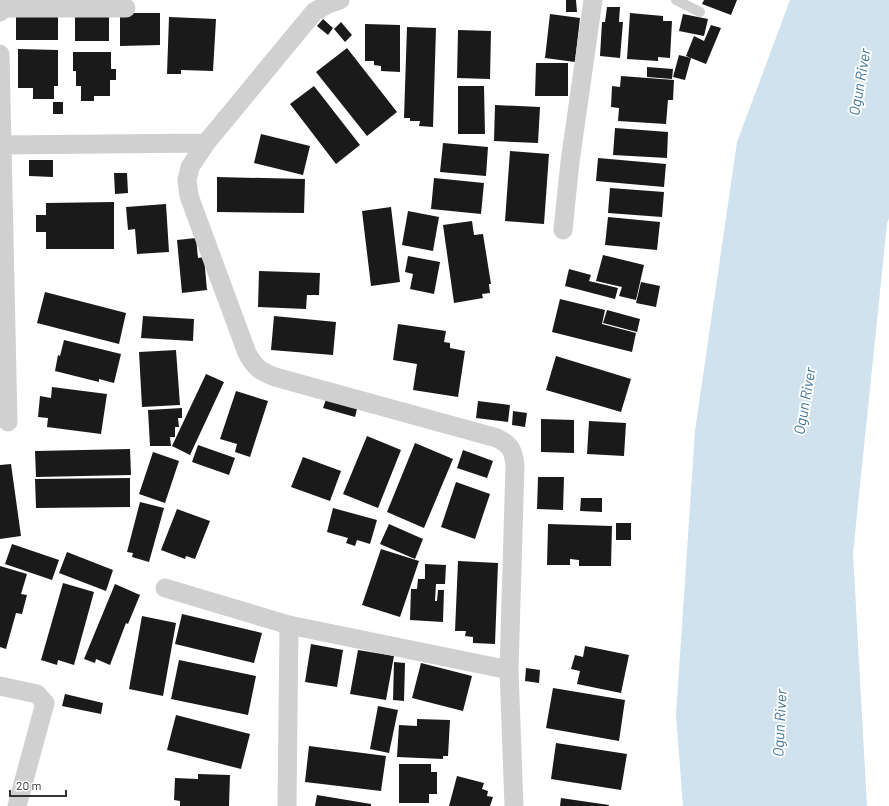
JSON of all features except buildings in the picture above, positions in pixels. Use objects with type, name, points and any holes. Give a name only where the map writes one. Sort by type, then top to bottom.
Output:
[{"type":"street","points":[[340,0],[328,4],[314,12],[206,143],[190,168],[187,180],[189,196],[247,353],[253,364],[261,372],[497,438],[507,442],[514,452],[515,465],[509,670],[514,806]]},
{"type":"street","points":[[563,230],[570,162],[593,0]]},
{"type":"street","points":[[0,12],[2,9],[9,8],[126,8]]},
{"type":"street","points":[[0,54],[8,422]]},
{"type":"street","points":[[1,145],[206,143]]},
{"type":"street","points":[[165,588],[289,625],[509,670]]},
{"type":"street","points":[[287,806],[289,625]]},
{"type":"street","points":[[0,686],[37,694],[45,703],[17,806]]},
{"type":"lane","points":[[676,0],[700,12]]},
{"type":"water","name":"Ogun River","points":[[790,0],[889,0],[889,218],[887,224],[853,553],[867,806],[683,806],[676,715],[695,431],[737,142]]}]
